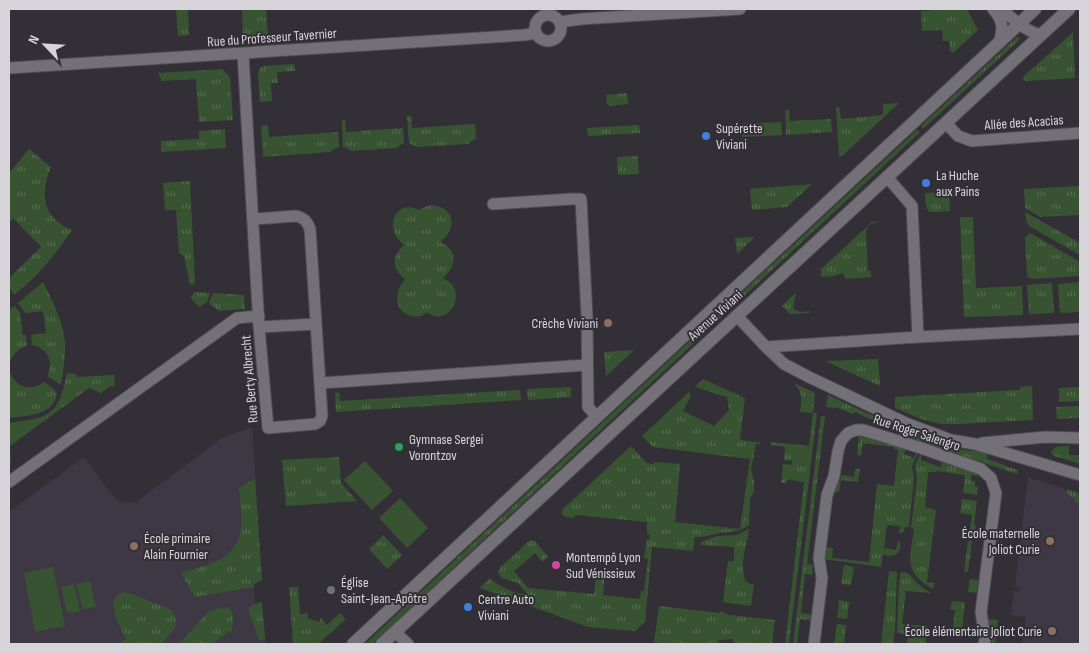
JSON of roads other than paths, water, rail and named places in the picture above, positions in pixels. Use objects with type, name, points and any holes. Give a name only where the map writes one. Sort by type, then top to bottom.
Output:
[{"type":"street","points":[[536,33],[536,22],[542,13],[550,15],[560,22],[740,9]]},
{"type":"street","points":[[993,9],[1002,22],[1003,29],[999,43]]},
{"type":"street","points":[[1002,9],[1032,33],[1041,35]]},
{"type":"street","name":"Avenue Viviani","points":[[353,644],[1035,9]]},
{"type":"street","name":"Avenue Viviani","points":[[382,644],[1069,9]]},
{"type":"street","name":"Rue du Professeur Tavernier","points":[[9,68],[524,36],[536,33],[539,37],[547,40],[555,38],[560,31],[560,22]]},
{"type":"street","name":"Rue Berty Albrecht","points":[[243,54],[259,321],[268,428],[315,424],[320,421],[322,416],[310,229],[307,221],[302,217],[253,219]]},
{"type":"street","name":"Allée des Acacias","points":[[946,123],[958,136],[972,141],[1080,133]]},
{"type":"street","points":[[887,177],[912,206],[918,337]]},
{"type":"street","points":[[493,204],[581,199],[587,317],[588,407],[597,417]]},
{"type":"street","points":[[737,316],[784,364],[809,378],[908,424],[951,440],[976,444],[1080,475]]},
{"type":"street","points":[[9,482],[237,318],[259,321]]},
{"type":"street","name":"Rue Berty Albrecht","points":[[259,321],[316,324]]},
{"type":"street","points":[[766,347],[1080,329]]},
{"type":"street","points":[[321,383],[588,365]]},
{"type":"street","name":"Rue Roger Salengro","points":[[814,644],[822,578],[819,558],[827,495],[834,476],[841,441],[848,433],[863,430],[981,469],[991,478],[996,493],[981,612],[984,644]]},
{"type":"street","points":[[976,444],[1045,437],[1080,438]]},
{"type":"street","points":[[395,632],[408,644]]},
{"type":"place","name":"Supérette Viviani","points":[[706,136]]},
{"type":"place","name":"La Huche aux Pains","points":[[926,183]]},
{"type":"place","name":"Crèche Viviani","points":[[608,323]]},
{"type":"place","name":"Gymnase Sergei Vorontzov","points":[[399,447]]},
{"type":"place","name":"École maternelle Joliot Curie","points":[[1050,541]]},
{"type":"place","name":"École primaire Alain Fournier","points":[[134,546]]},
{"type":"place","name":"Montempô Lyon Sud Vénissieux","points":[[556,565]]},
{"type":"place","name":"Église Saint-Jean-Apôtre","points":[[331,590]]},
{"type":"place","name":"Centre Auto Viviani","points":[[468,607]]},
{"type":"place","name":"École élémentaire Joliot Curie","points":[[1052,631]]}]
